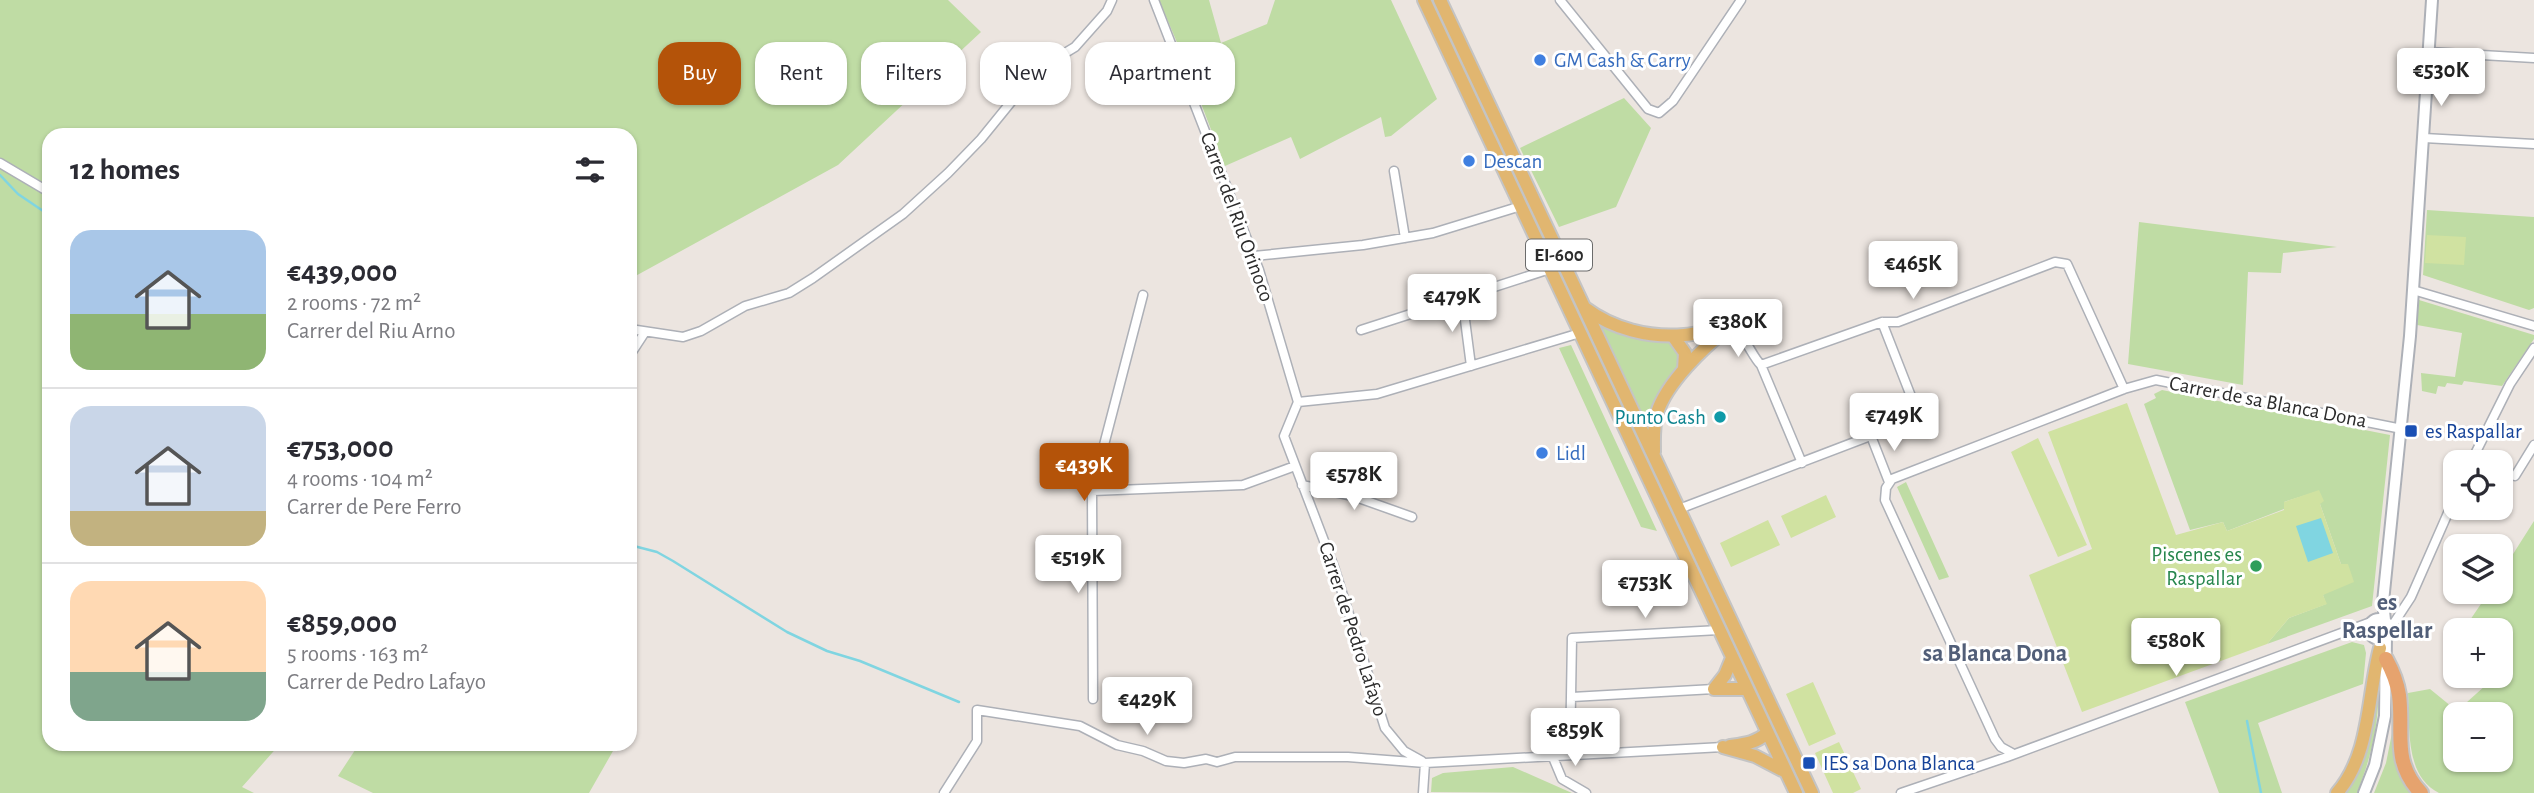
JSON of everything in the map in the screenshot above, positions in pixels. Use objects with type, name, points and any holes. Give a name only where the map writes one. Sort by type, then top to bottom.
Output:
[{"type":"highway","points":[[2380,637],[2397,685],[2401,758],[2413,784],[2421,793]]},
{"type":"main road","name":"EI-600","points":[[1424,0],[1796,793]]},
{"type":"main road","name":"EI-600","points":[[1440,0],[1812,793]]},
{"type":"main road","points":[[1583,307],[1619,329],[1673,336],[1728,328]]},
{"type":"main road","points":[[1654,456],[1658,410],[1693,359],[1728,328]]},
{"type":"main road","points":[[1673,336],[1685,353],[1683,373]]},
{"type":"main road","points":[[2337,793],[2351,775],[2360,755],[2380,637]]},
{"type":"main road","points":[[1714,689],[1725,676],[1732,658]]},
{"type":"main road","points":[[1714,689],[1747,689]]},
{"type":"main road","points":[[1723,747],[1749,744],[1758,741],[1767,733]]},
{"type":"main road","points":[[1723,747],[1755,756],[1786,772]]},
{"type":"street","points":[[637,330],[683,337],[701,331],[745,306],[789,293],[845,256],[903,214],[947,173],[981,139],[1037,70],[1074,47],[1093,29],[1112,0]]},
{"type":"street","name":"Carrer del Riu Orinoco","points":[[1154,0],[1254,256],[1298,402]]},
{"type":"street","points":[[1560,0],[1648,109],[1659,113],[1673,102],[1741,0]]},
{"type":"street","points":[[2364,793],[2375,765],[2385,716],[2380,637],[2413,290],[2432,0]]},
{"type":"street","points":[[2429,52],[2534,58]]},
{"type":"street","points":[[2424,138],[2534,145]]},
{"type":"street","points":[[0,163],[42,188]]},
{"type":"street","points":[[1394,171],[1405,238]]},
{"type":"street","points":[[1254,256],[1363,245],[1433,233],[1521,206]]},
{"type":"street","points":[[1761,365],[1882,322],[1898,322],[2055,262],[2067,264],[2124,388]]},
{"type":"street","points":[[1361,330],[1550,269]]},
{"type":"street","points":[[2413,290],[2534,326]]},
{"type":"street","points":[[1093,699],[1092,491],[1143,295]]},
{"type":"street","points":[[1462,298],[1471,366]]},
{"type":"street","points":[[1679,509],[1907,422],[1914,415],[1914,404],[1882,322]]},
{"type":"street","points":[[1728,328],[1739,332],[1761,365],[1802,463]]},
{"type":"street","points":[[637,344],[645,331]]},
{"type":"street","points":[[1298,402],[1377,394],[1580,333]]},
{"type":"street","points":[[2476,450],[2510,384],[2534,348]]},
{"type":"street","name":"Carrer de sa Blanca Dona","points":[[1889,482],[2124,388],[2156,380],[2402,424]]},
{"type":"street","name":"Carrer de Pedro Lafayo","points":[[1298,402],[1284,436],[1334,567],[1385,728],[1404,751],[1425,763]]},
{"type":"street","points":[[1871,436],[1889,482],[1885,500],[1995,739],[2012,753]]},
{"type":"street","points":[[2515,476],[2534,446]]},
{"type":"street","points":[[1092,491],[1243,485],[1295,466]]},
{"type":"street","points":[[1302,485],[1353,496],[1412,517]]},
{"type":"street","points":[[2380,637],[2411,597],[2445,520]]},
{"type":"street","points":[[1570,754],[1572,638],[1719,630]]},
{"type":"street","points":[[1901,793],[2350,630],[2380,637]]},
{"type":"street","points":[[1572,697],[1714,689]]},
{"type":"street","points":[[943,793],[977,741],[976,710],[1080,726],[1117,745],[1184,763],[1206,759],[1217,762],[1235,757],[1348,757],[1425,763],[1723,747]]},
{"type":"street","points":[[1989,761],[1994,753],[1995,739]]},
{"type":"street","points":[[1552,755],[1562,779],[1586,793]]},
{"type":"street","points":[[1423,793],[1425,763]]},
{"type":"green space","points":[[0,0],[948,0],[981,32],[966,46],[966,42],[861,42],[861,105],[903,105],[838,165],[637,275],[637,128],[42,128],[42,751],[274,751],[242,787],[254,793],[0,793]]},
{"type":"green space","points":[[1159,0],[1209,0],[1221,42],[1177,42]]},
{"type":"green space","points":[[1275,0],[1391,0],[1437,99],[1391,136],[1385,137],[1381,117],[1300,159],[1291,137],[1225,166],[1202,105],[1235,105],[1235,42],[1223,42],[1267,24]]},
{"type":"green space","points":[[1624,98],[1651,128],[1616,207],[1559,227],[1520,148]]},
{"type":"green space","points":[[2427,210],[2534,217],[2534,308],[2529,310],[2423,275]]},
{"type":"green space","points":[[2139,222],[2337,247],[2283,253],[2281,273],[2248,272],[2243,385],[2128,364]]},
{"type":"green space","points":[[2427,235],[2466,237],[2464,265],[2425,263]]},
{"type":"green space","points":[[2419,300],[2534,335],[2534,339],[2502,386],[2464,381],[2462,385],[2447,383],[2445,387],[2438,386],[2436,394],[2422,391],[2421,373],[2455,377],[2462,333],[2417,325]]},
{"type":"green space","points":[[1600,324],[1612,330],[1656,336],[1673,344],[1680,354],[1679,365],[1668,382],[1650,430]]},
{"type":"green space","points":[[1571,345],[1657,531],[1641,527],[1559,348]]},
{"type":"green space","points":[[2162,390],[2390,435],[2372,606],[2267,644],[2289,618],[2326,604],[2323,595],[2341,564],[2320,504],[2319,491],[2284,502],[2284,509],[2227,531],[2223,522],[2190,530],[2144,404],[2156,398],[2154,394]]},
{"type":"green space","points":[[2127,403],[2176,535],[2223,522],[2227,531],[2284,510],[2284,502],[2319,490],[2324,501],[2320,504],[2341,564],[2348,564],[2354,582],[2323,595],[2327,604],[2289,618],[2267,644],[2082,712],[2029,575],[2092,549],[2048,432]]},
{"type":"green space","points":[[2038,438],[2087,545],[2058,557],[2011,452]]},
{"type":"green space","points":[[1906,482],[1949,577],[1939,580],[1897,487]]},
{"type":"green space","points":[[1826,495],[1836,517],[1791,538],[1781,516]]},
{"type":"green space","points":[[1768,520],[1780,545],[1731,567],[1720,543]]},
{"type":"green space","points":[[2534,521],[2534,793],[2439,793],[2428,785],[2414,762],[2409,734],[2408,693],[2430,689],[2446,702],[2443,702],[2443,772],[2513,772],[2513,702],[2467,702],[2483,688],[2513,688],[2513,618],[2471,618],[2481,604],[2513,604],[2513,554]]},
{"type":"green space","points":[[2352,642],[2364,645],[2366,653],[2363,684],[2258,723],[2282,793],[2219,793],[2185,702]]},
{"type":"green space","points":[[2379,679],[2378,710],[2367,764],[2357,793],[2343,793],[2361,766]]},
{"type":"green space","points":[[1813,682],[1836,734],[1809,746],[1786,694]]},
{"type":"green space","points":[[2394,723],[2415,793],[2374,793],[2386,763]]},
{"type":"green space","points":[[1839,742],[1861,789],[1853,793],[1833,793],[1815,753]]},
{"type":"green space","points":[[354,751],[613,751],[589,793],[373,793],[338,776]]},
{"type":"green space","points":[[1513,767],[1572,793],[1431,792],[1432,778],[1443,773]]},
{"type":"water","points":[[2321,518],[2333,553],[2308,562],[2296,526]]},
{"type":"waterway","points":[[0,175],[18,194],[42,210]]},
{"type":"waterway","points":[[637,547],[657,552],[673,561],[787,632],[827,651],[860,661],[959,702]]},
{"type":"waterway","points":[[2247,721],[2261,793]]},
{"type":"place","name":"GM Cash & Carry","points":[[1540,60]]},
{"type":"place","name":"Descan","points":[[1469,161]]},
{"type":"place","name":"Punto Cash","points":[[1720,417]]},
{"type":"place","name":"es Raspallar","points":[[2411,431]]},
{"type":"place","name":"Lidl","points":[[1542,453]]},
{"type":"place","name":"Piscenes es Raspallar","points":[[2256,566]]},
{"type":"place","name":"IES sa Dona Blanca","points":[[1809,763]]},
{"type":"district","name":"es Raspellar","points":[[2387,617]]},
{"type":"district","name":"sa Blanca Dona","points":[[1995,654]]}]
